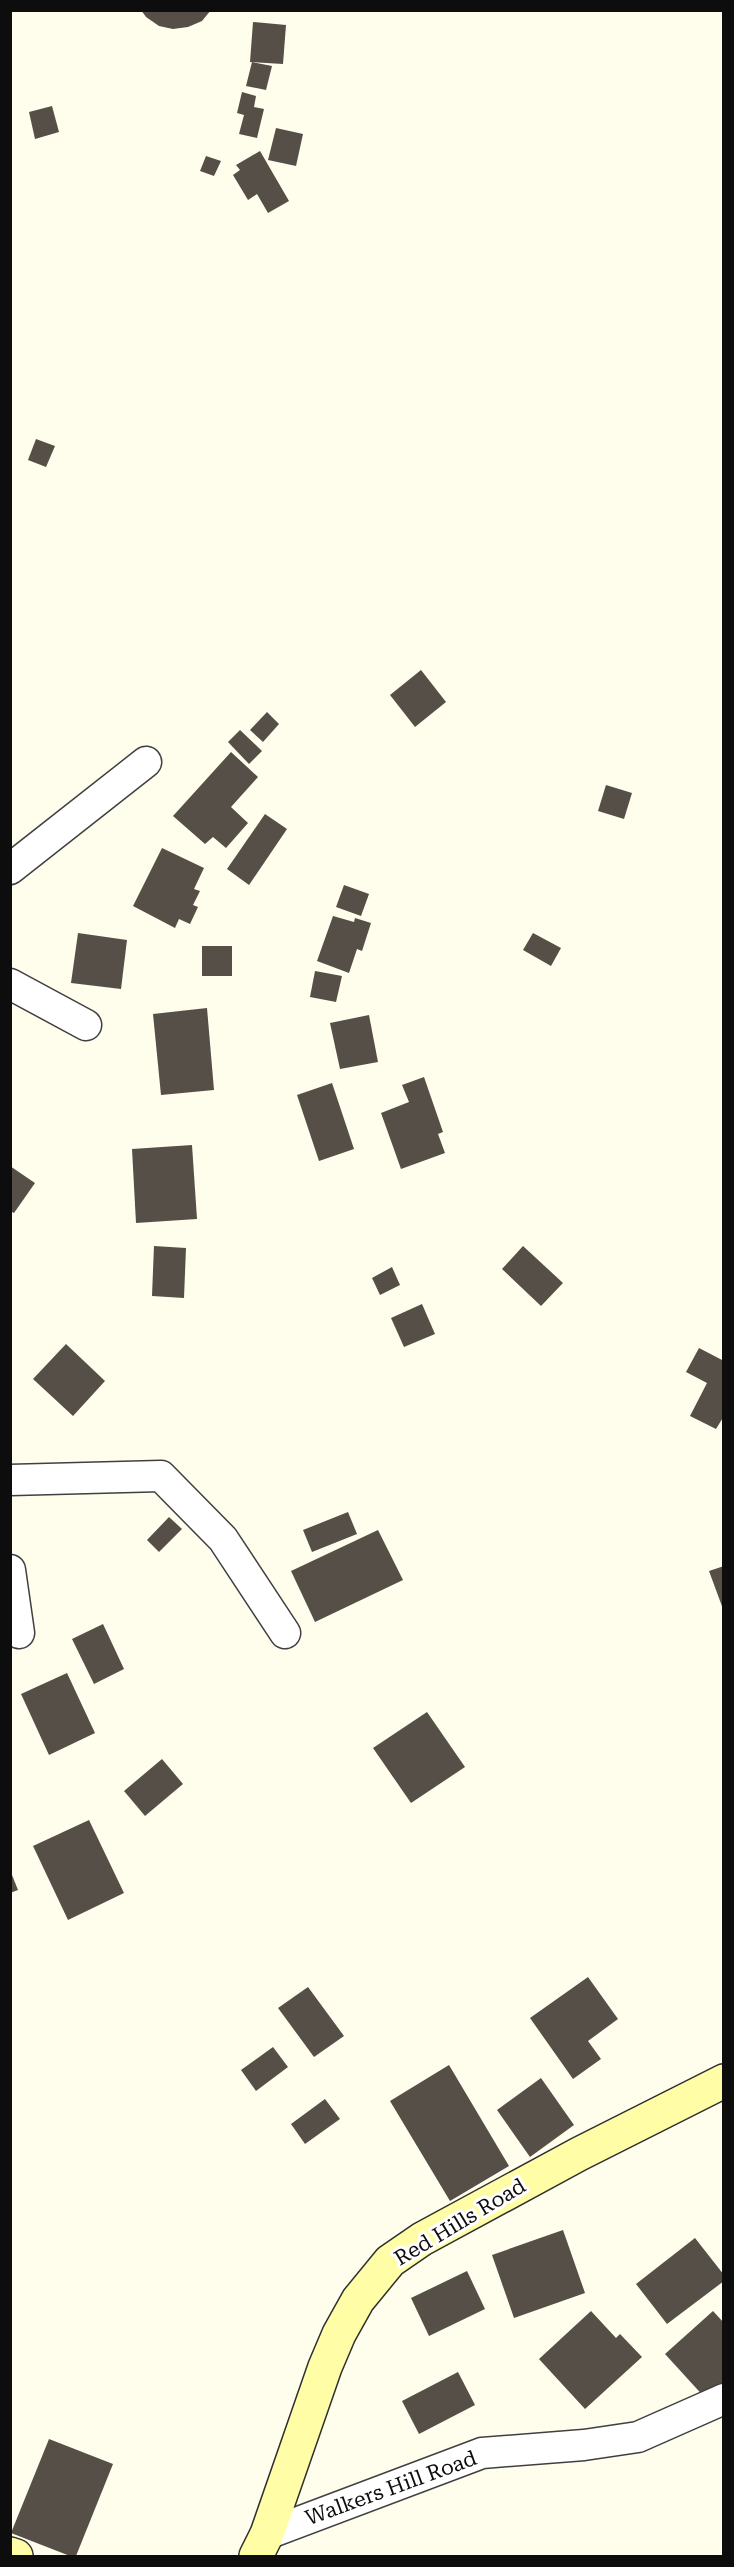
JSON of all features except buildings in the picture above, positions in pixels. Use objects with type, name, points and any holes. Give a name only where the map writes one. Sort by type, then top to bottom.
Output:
[{"type":"main road","name":"Red Hills Road","points":[[261,2545],[339,2334],[358,2300],[390,2261],[422,2239],[579,2154],[723,2081]]},
{"type":"main road","points":[[10,2554],[16,2556]]},
{"type":"street","points":[[10,869],[146,762]]},
{"type":"street","points":[[10,984],[86,1025]]},
{"type":"street","points":[[10,1480],[161,1476],[223,1539],[285,1633]]},
{"type":"street","points":[[10,1570],[19,1633]]},
{"type":"street","name":"Walkers Hill Road","points":[[261,2545],[482,2453],[585,2445],[638,2437],[723,2399]]}]
